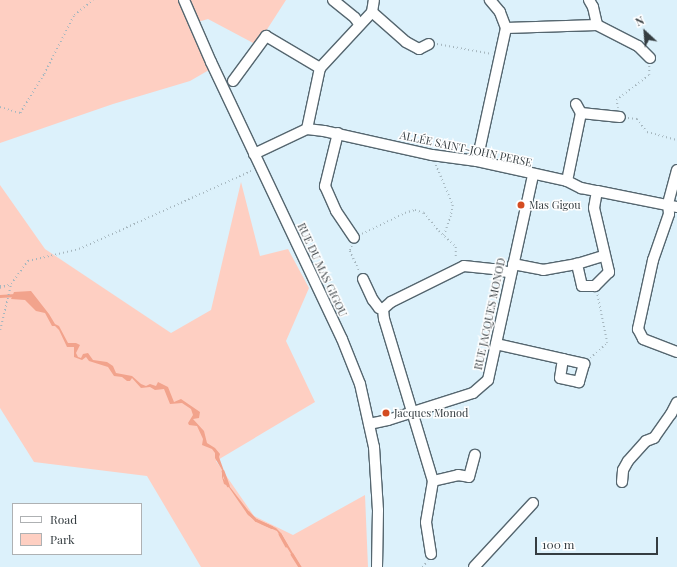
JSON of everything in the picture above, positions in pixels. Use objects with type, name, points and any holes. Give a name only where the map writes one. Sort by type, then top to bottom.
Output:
[{"type":"street","name":"RUE DU MAS GIGOU","points":[[184,0],[254,154],[342,339],[360,384],[374,447],[378,510],[377,567]]},
{"type":"street","points":[[333,0],[355,18],[359,24]]},
{"type":"street","points":[[254,154],[307,129],[320,68],[359,24],[372,12],[374,0]]},
{"type":"street","points":[[477,161],[506,28],[500,12],[490,0]]},
{"type":"street","points":[[589,0],[593,7],[597,25]]},
{"type":"street","points":[[372,12],[406,42],[419,49],[429,44]]},
{"type":"street","points":[[506,28],[597,25],[638,46],[650,58]]},
{"type":"street","points":[[233,80],[266,36],[320,68]]},
{"type":"street","points":[[567,181],[578,108],[620,117]]},
{"type":"street","name":"ALLÉE SAINT-JOHN PERSE","points":[[307,129],[338,133],[432,155],[477,161],[533,175],[567,181],[597,191],[672,206]]},
{"type":"street","points":[[338,133],[325,186],[336,211],[354,238]]},
{"type":"street","points":[[677,170],[672,206],[653,260],[638,329],[643,338],[677,352]]},
{"type":"street","name":"RUE JACQUES MONOD","points":[[369,424],[473,393],[488,380],[533,175]]},
{"type":"street","points":[[577,264],[582,286],[595,286],[609,272],[604,256],[594,208],[597,191]]},
{"type":"street","points":[[383,310],[391,302],[464,266],[494,269],[543,270],[577,264],[604,256]]},
{"type":"street","points":[[363,279],[373,300],[379,308],[383,310]]},
{"type":"street","points":[[383,310],[384,319],[433,481],[426,522],[431,554]]},
{"type":"street","points":[[496,344],[563,358],[584,364],[579,382],[560,378],[563,358]]},
{"type":"street","points":[[622,482],[623,470],[628,461],[646,441],[654,438],[671,414],[677,402]]},
{"type":"street","points":[[433,481],[458,475],[470,477],[475,455]]},
{"type":"street","points":[[474,567],[532,503]]},
{"type":"path","points":[[0,107],[20,113],[44,74],[74,15],[93,0]]},
{"type":"path","points":[[429,44],[438,44],[500,55]]},
{"type":"path","points":[[650,58],[649,75],[616,100],[620,117],[637,119],[646,132],[677,140]]},
{"type":"path","points":[[432,155],[453,205],[444,236]]},
{"type":"path","points":[[0,330],[11,284],[28,261],[79,249],[260,166]]},
{"type":"path","points":[[363,279],[350,251],[354,238],[405,213],[415,210],[424,213],[456,247],[458,269]]},
{"type":"path","points":[[0,287],[11,284]]},
{"type":"path","points":[[584,364],[606,343],[595,286]]},
{"type":"green space","points":[[0,0],[286,0],[257,45],[208,19],[188,25],[209,70],[190,81],[113,104],[0,143]]},
{"type":"green space","points":[[241,182],[260,256],[288,249],[309,288],[286,341],[315,402],[216,461],[254,516],[293,535],[365,495],[368,567],[201,567],[147,476],[34,462],[0,408],[0,185],[45,249],[171,333],[211,310]]},
{"type":"shaded area","points":[[31,291],[55,324],[59,326],[68,343],[76,343],[80,345],[76,353],[78,357],[81,358],[83,354],[88,353],[93,360],[107,362],[113,366],[116,373],[132,376],[141,384],[146,386],[150,384],[156,386],[158,382],[168,387],[174,402],[181,399],[200,412],[199,418],[193,419],[204,431],[207,443],[215,448],[220,454],[219,457],[224,471],[223,478],[254,518],[276,528],[281,533],[301,567],[299,567],[277,531],[261,524],[248,515],[228,486],[224,484],[222,477],[222,470],[215,458],[215,453],[212,449],[202,445],[203,439],[197,426],[189,425],[188,423],[193,415],[191,409],[182,403],[170,404],[164,389],[155,390],[150,387],[141,388],[132,378],[130,381],[127,381],[122,377],[114,376],[108,367],[89,361],[86,357],[82,360],[74,357],[74,347],[67,347],[59,330],[55,326],[52,326],[45,313],[36,311],[25,300],[11,299],[14,292]]},
{"type":"waterway","points":[[0,296],[15,295]]},
{"type":"waterway","points":[[223,471],[228,485]]},
{"type":"waterway","points":[[248,512],[256,520],[272,527]]},
{"type":"waterway","points":[[280,534],[286,545]]},
{"type":"waterway","points":[[292,554],[300,567]]},
{"type":"place","name":"Mas Gigou","points":[[521,205]]},
{"type":"place","name":"Jacques Monod","points":[[386,413]]}]
